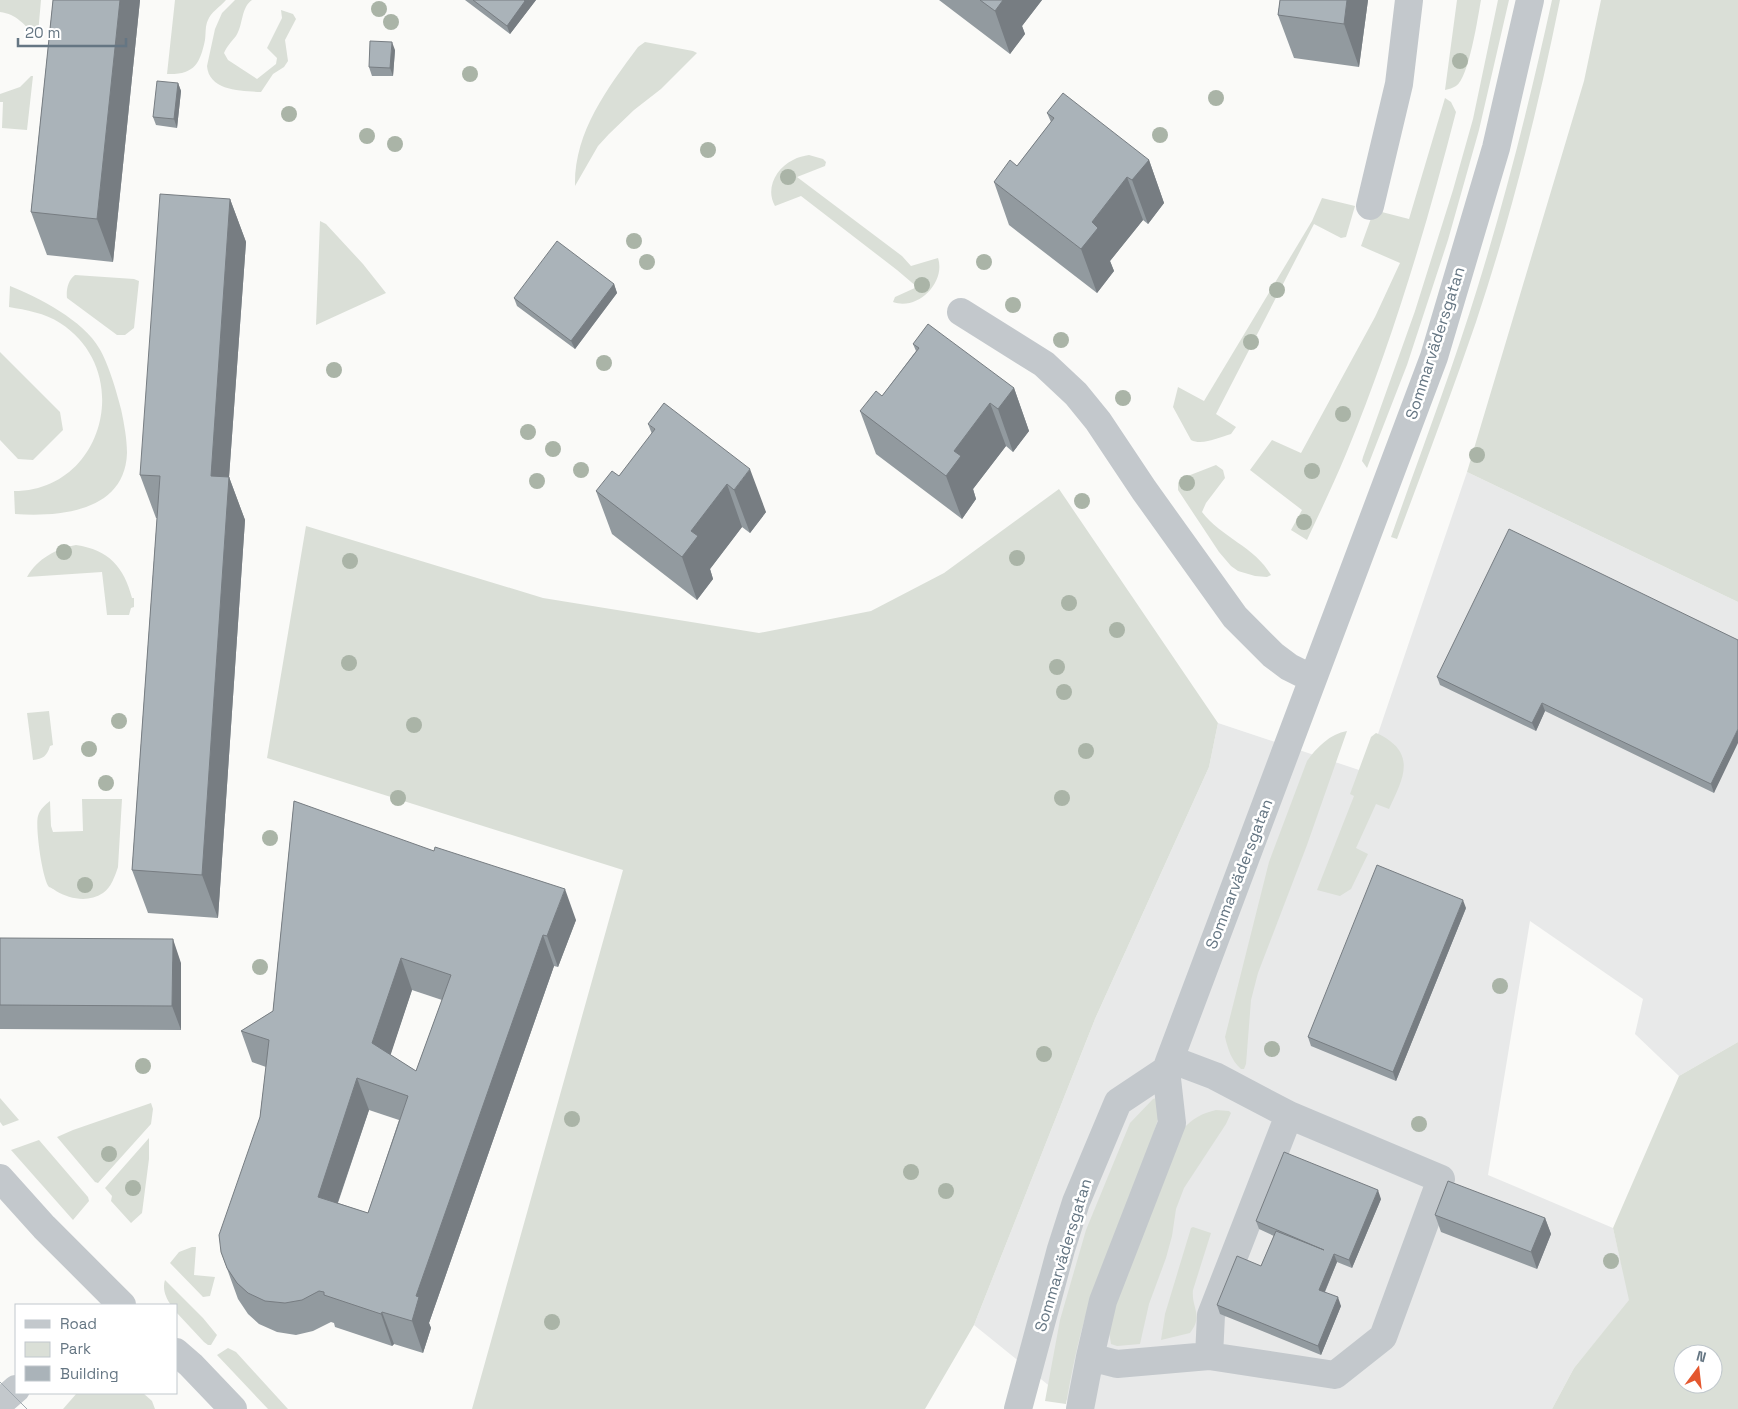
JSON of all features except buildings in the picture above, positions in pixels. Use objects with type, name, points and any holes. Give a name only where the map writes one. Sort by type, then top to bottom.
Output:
[{"type":"street","points":[[1370,206],[1399,84],[1409,0]]},
{"type":"street","name":"Sommarvädersgatan","points":[[1080,1409],[1103,1301],[1172,1123],[1168,1064],[1434,357],[1496,148],[1530,0]]},
{"type":"street","points":[[961,312],[1044,364],[1076,394],[1098,421],[1144,490],[1235,617],[1273,655],[1289,667],[1313,678]]},
{"type":"street","points":[[1090,1356],[1116,1364],[1209,1356],[1336,1375],[1383,1337],[1441,1179],[1289,1115],[1215,1076],[1168,1064]]},
{"type":"street","name":"Sommarvädersgatan","points":[[1018,1409],[1061,1249],[1076,1202],[1118,1102],[1168,1064]]},
{"type":"street","points":[[1209,1356],[1211,1315],[1289,1115]]},
{"type":"street","points":[[0,1178],[115,1303]]},
{"type":"street","points":[[178,1354],[233,1409]]},
{"type":"street","points":[[0,1403],[15,1390]]},
{"type":"shaded area","points":[[1467,472],[1738,602],[1738,1042],[1679,1076],[1635,1034],[1643,999],[1530,921],[1488,1175],[1613,1228],[1630,1300],[1574,1368],[1552,1409],[1078,1409],[974,1325],[1095,1019],[1209,767],[1218,723],[1365,772]]},
{"type":"green space","points":[[0,0],[41,0],[38,34],[36,36],[11,15],[0,12]]},
{"type":"green space","points":[[175,0],[226,0],[209,17],[206,25],[205,40],[198,62],[190,70],[176,74],[167,74]]},
{"type":"green space","points":[[235,0],[252,0],[246,7],[236,36],[224,53],[228,60],[257,79],[276,64],[277,58],[267,48],[282,18],[281,10],[293,14],[296,19],[285,40],[288,61],[284,67],[273,74],[261,92],[227,88],[213,80],[209,74],[207,66],[215,29],[222,13]]},
{"type":"green space","points":[[1457,0],[1481,0],[1469,59],[1461,81],[1456,86],[1445,90]]},
{"type":"green space","points":[[1498,0],[1509,0],[1479,130],[1448,240],[1407,365],[1367,468],[1362,461],[1363,457],[1415,311],[1473,119]]},
{"type":"green space","points":[[1552,0],[1560,0],[1543,82],[1501,243],[1467,349],[1397,539],[1391,537],[1458,349],[1489,251],[1518,144]]},
{"type":"green space","points":[[1601,0],[1738,0],[1738,602],[1467,472],[1584,81]]},
{"type":"green space","points":[[645,42],[697,53],[661,89],[634,110],[609,134],[598,146],[575,186],[576,166],[580,147],[594,112],[626,63],[638,47]]},
{"type":"green space","points":[[33,76],[27,130],[2,128],[3,102],[0,102],[0,94],[20,87]]},
{"type":"green space","points":[[1445,98],[1451,102],[1456,112],[1433,199],[1407,285],[1363,412],[1307,540],[1291,530],[1302,510],[1250,470],[1272,440],[1301,453],[1375,317],[1400,263],[1361,246],[1374,210],[1409,219]]},
{"type":"green space","points":[[809,155],[823,159],[826,162],[825,166],[797,177],[902,256],[911,266],[938,258],[938,276],[928,292],[912,302],[902,304],[893,302],[895,297],[917,287],[801,196],[775,206],[771,193],[777,174],[793,160]]},
{"type":"green space","points":[[1322,198],[1355,206],[1346,237],[1341,238],[1314,224],[1216,414],[1236,427],[1231,434],[1211,440],[1195,442],[1191,440],[1173,407],[1178,387],[1204,401],[1312,221]]},
{"type":"green space","points":[[320,221],[326,224],[363,264],[386,293],[316,325]]},
{"type":"green space","points":[[75,275],[134,279],[139,281],[134,328],[125,335],[117,335],[67,298],[68,285]]},
{"type":"green space","points":[[10,286],[47,303],[83,328],[99,348],[112,378],[121,409],[127,453],[123,473],[115,488],[102,499],[87,507],[51,514],[15,514],[14,491],[45,486],[70,472],[88,450],[99,425],[102,397],[97,370],[83,344],[60,323],[48,317],[35,312],[9,307]]},
{"type":"green space","points":[[0,352],[60,412],[63,430],[33,460],[18,459],[0,440]]},
{"type":"green space","points":[[1216,465],[1223,470],[1225,478],[1206,503],[1202,512],[1210,521],[1247,549],[1264,565],[1271,575],[1267,577],[1238,571],[1231,566],[1219,552],[1178,490],[1180,479]]},
{"type":"green space","points":[[1059,489],[1218,723],[1209,767],[1095,1019],[974,1325],[925,1409],[472,1409],[623,870],[267,758],[306,526],[543,598],[759,633],[871,611],[944,573]]},
{"type":"green space","points":[[76,545],[98,551],[119,569],[125,577],[132,598],[134,598],[134,607],[131,608],[129,615],[107,615],[102,572],[27,577],[31,570],[48,555]]},
{"type":"green space","points":[[49,711],[53,745],[50,746],[44,756],[33,760],[27,713]]},
{"type":"green space","points":[[1347,731],[1307,845],[1258,973],[1251,1000],[1246,1064],[1244,1069],[1241,1069],[1232,1058],[1225,1037],[1269,862],[1307,761],[1324,742],[1335,735]]},
{"type":"green space","points":[[1376,733],[1398,748],[1404,765],[1401,782],[1389,809],[1376,804],[1356,848],[1368,854],[1351,889],[1340,896],[1317,890],[1354,796],[1350,794],[1371,737]]},
{"type":"green space","points":[[82,799],[122,799],[116,874],[106,891],[91,898],[79,899],[61,894],[49,887],[46,882],[37,822],[43,807],[50,801],[53,832],[83,831]]},
{"type":"green space","points":[[1738,1042],[1738,1409],[1552,1409],[1574,1368],[1629,1300],[1613,1228],[1679,1076]]},
{"type":"green space","points":[[1159,1097],[1164,1100],[1147,1154],[1088,1308],[1066,1404],[1045,1401],[1060,1320],[1086,1230],[1130,1123],[1153,1099]]},
{"type":"green space","points":[[0,1098],[19,1120],[3,1126],[0,1122]]},
{"type":"green space","points":[[151,1103],[153,1109],[151,1124],[98,1183],[95,1182],[57,1137],[73,1130]]},
{"type":"green space","points":[[1216,1110],[1229,1111],[1231,1113],[1226,1124],[1184,1188],[1176,1209],[1166,1258],[1149,1304],[1140,1344],[1117,1346],[1111,1344],[1107,1319],[1183,1129],[1198,1117]]},
{"type":"green space","points":[[149,1138],[149,1159],[142,1213],[131,1223],[111,1201],[112,1196],[105,1188]]},
{"type":"green space","points":[[39,1140],[88,1197],[89,1201],[73,1220],[11,1150]]},
{"type":"green space","points":[[1191,1228],[1211,1233],[1193,1290],[1196,1321],[1190,1333],[1161,1340],[1165,1314]]},
{"type":"green space","points":[[196,1247],[194,1275],[215,1277],[210,1296],[203,1297],[170,1263],[179,1252]]},
{"type":"green space","points":[[165,1280],[203,1318],[217,1335],[211,1345],[204,1342],[178,1314],[178,1304],[170,1304],[164,1287]]},
{"type":"green space","points":[[228,1348],[236,1352],[288,1409],[268,1409],[217,1355]]},
{"type":"green space","points":[[76,1394],[144,1394],[152,1401],[155,1409],[63,1409]]},
{"type":"tram line","points":[[0,1382],[27,1409]]}]
